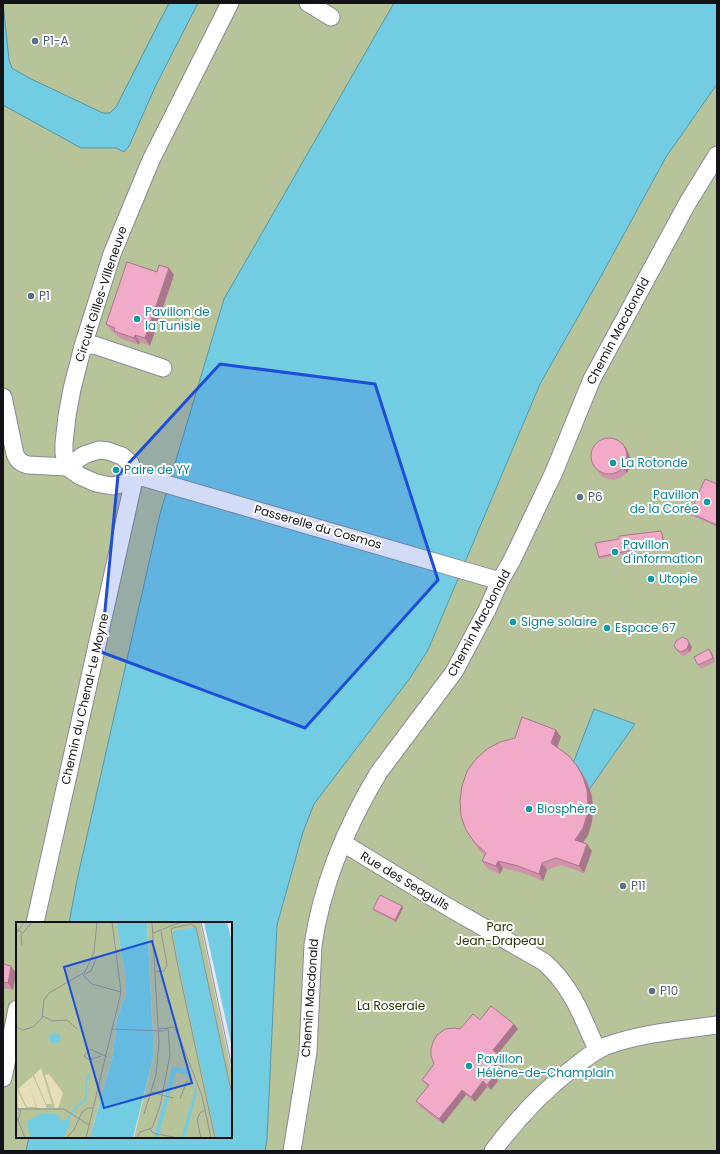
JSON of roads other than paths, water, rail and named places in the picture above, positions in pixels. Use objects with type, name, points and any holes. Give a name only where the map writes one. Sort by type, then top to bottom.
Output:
[{"type":"street","name":"Circuit Gilles-Villeneuve","points":[[67,467],[64,453],[67,416],[83,346],[112,254],[151,160],[230,3]]},
{"type":"street","points":[[308,3],[332,18]]},
{"type":"street","name":"Chemin Macdonald","points":[[292,1151],[308,1052],[315,930],[325,890],[343,843],[370,787],[379,772],[454,672],[487,610],[492,578],[512,560],[554,472],[592,379],[686,204],[717,155]]},
{"type":"street","points":[[83,346],[94,345],[164,368]]},
{"type":"street","points":[[3,397],[15,454],[18,461],[28,465],[67,467],[80,476],[96,483],[112,486],[126,483],[142,476],[130,462],[122,456],[108,451],[99,450],[84,455],[67,467]]},
{"type":"street","name":"Passerelle du Cosmos","points":[[142,476],[492,578]]},
{"type":"street","name":"Chemin du Chenal-Le Moyne","points":[[34,922],[142,476]]},
{"type":"street","name":"Rue des Seagulls","points":[[343,843],[448,907],[544,962],[556,972],[571,994],[597,1050]]},
{"type":"street","points":[[3,1078],[16,1014]]},
{"type":"street","points":[[494,1151],[518,1118],[553,1083],[597,1050],[644,1036],[717,1025]]},
{"type":"water","points":[[3,3],[9,60],[12,68],[29,78],[103,113],[110,113],[116,107],[169,3],[198,3],[156,85],[129,146],[124,152],[116,148],[81,148],[3,105]]},
{"type":"water","points":[[394,3],[717,3],[717,84],[666,157],[540,384],[428,650],[410,678],[314,804],[303,832],[277,925],[267,1139],[265,1151],[26,1151],[29,1138],[232,1138],[232,922],[69,922],[77,880],[160,514],[224,299]]},
{"type":"water","points":[[594,709],[635,724],[579,804],[560,797]]},
{"type":"place","name":"P1-A","points":[[35,41]]},
{"type":"place","name":"P1","points":[[31,296]]},
{"type":"place","name":"Pavillon de la Tunisie","points":[[137,319]]},
{"type":"place","name":"La Rotonde","points":[[613,463]]},
{"type":"place","name":"Paire de YY","points":[[116,470]]},
{"type":"place","name":"P6","points":[[580,497]]},
{"type":"place","name":"Pavillon de la Corée","points":[[707,502]]},
{"type":"place","name":"Pavillon d'information","points":[[615,552]]},
{"type":"place","name":"Utopie","points":[[651,579]]},
{"type":"place","name":"Signe solaire","points":[[513,622]]},
{"type":"place","name":"Espace 67","points":[[607,628]]},
{"type":"place","name":"Biosphère","points":[[529,809]]},
{"type":"place","name":"P11","points":[[623,886]]},
{"type":"place","name":"P10","points":[[652,991]]},
{"type":"place","name":"Pavillon Hélène-de-Champlain","points":[[469,1066]]},
{"type":"park label","name":"Parc Jean-Drapeau","points":[[500,934]]},
{"type":"park label","name":"La Roseraie","points":[[391,1006]]}]
